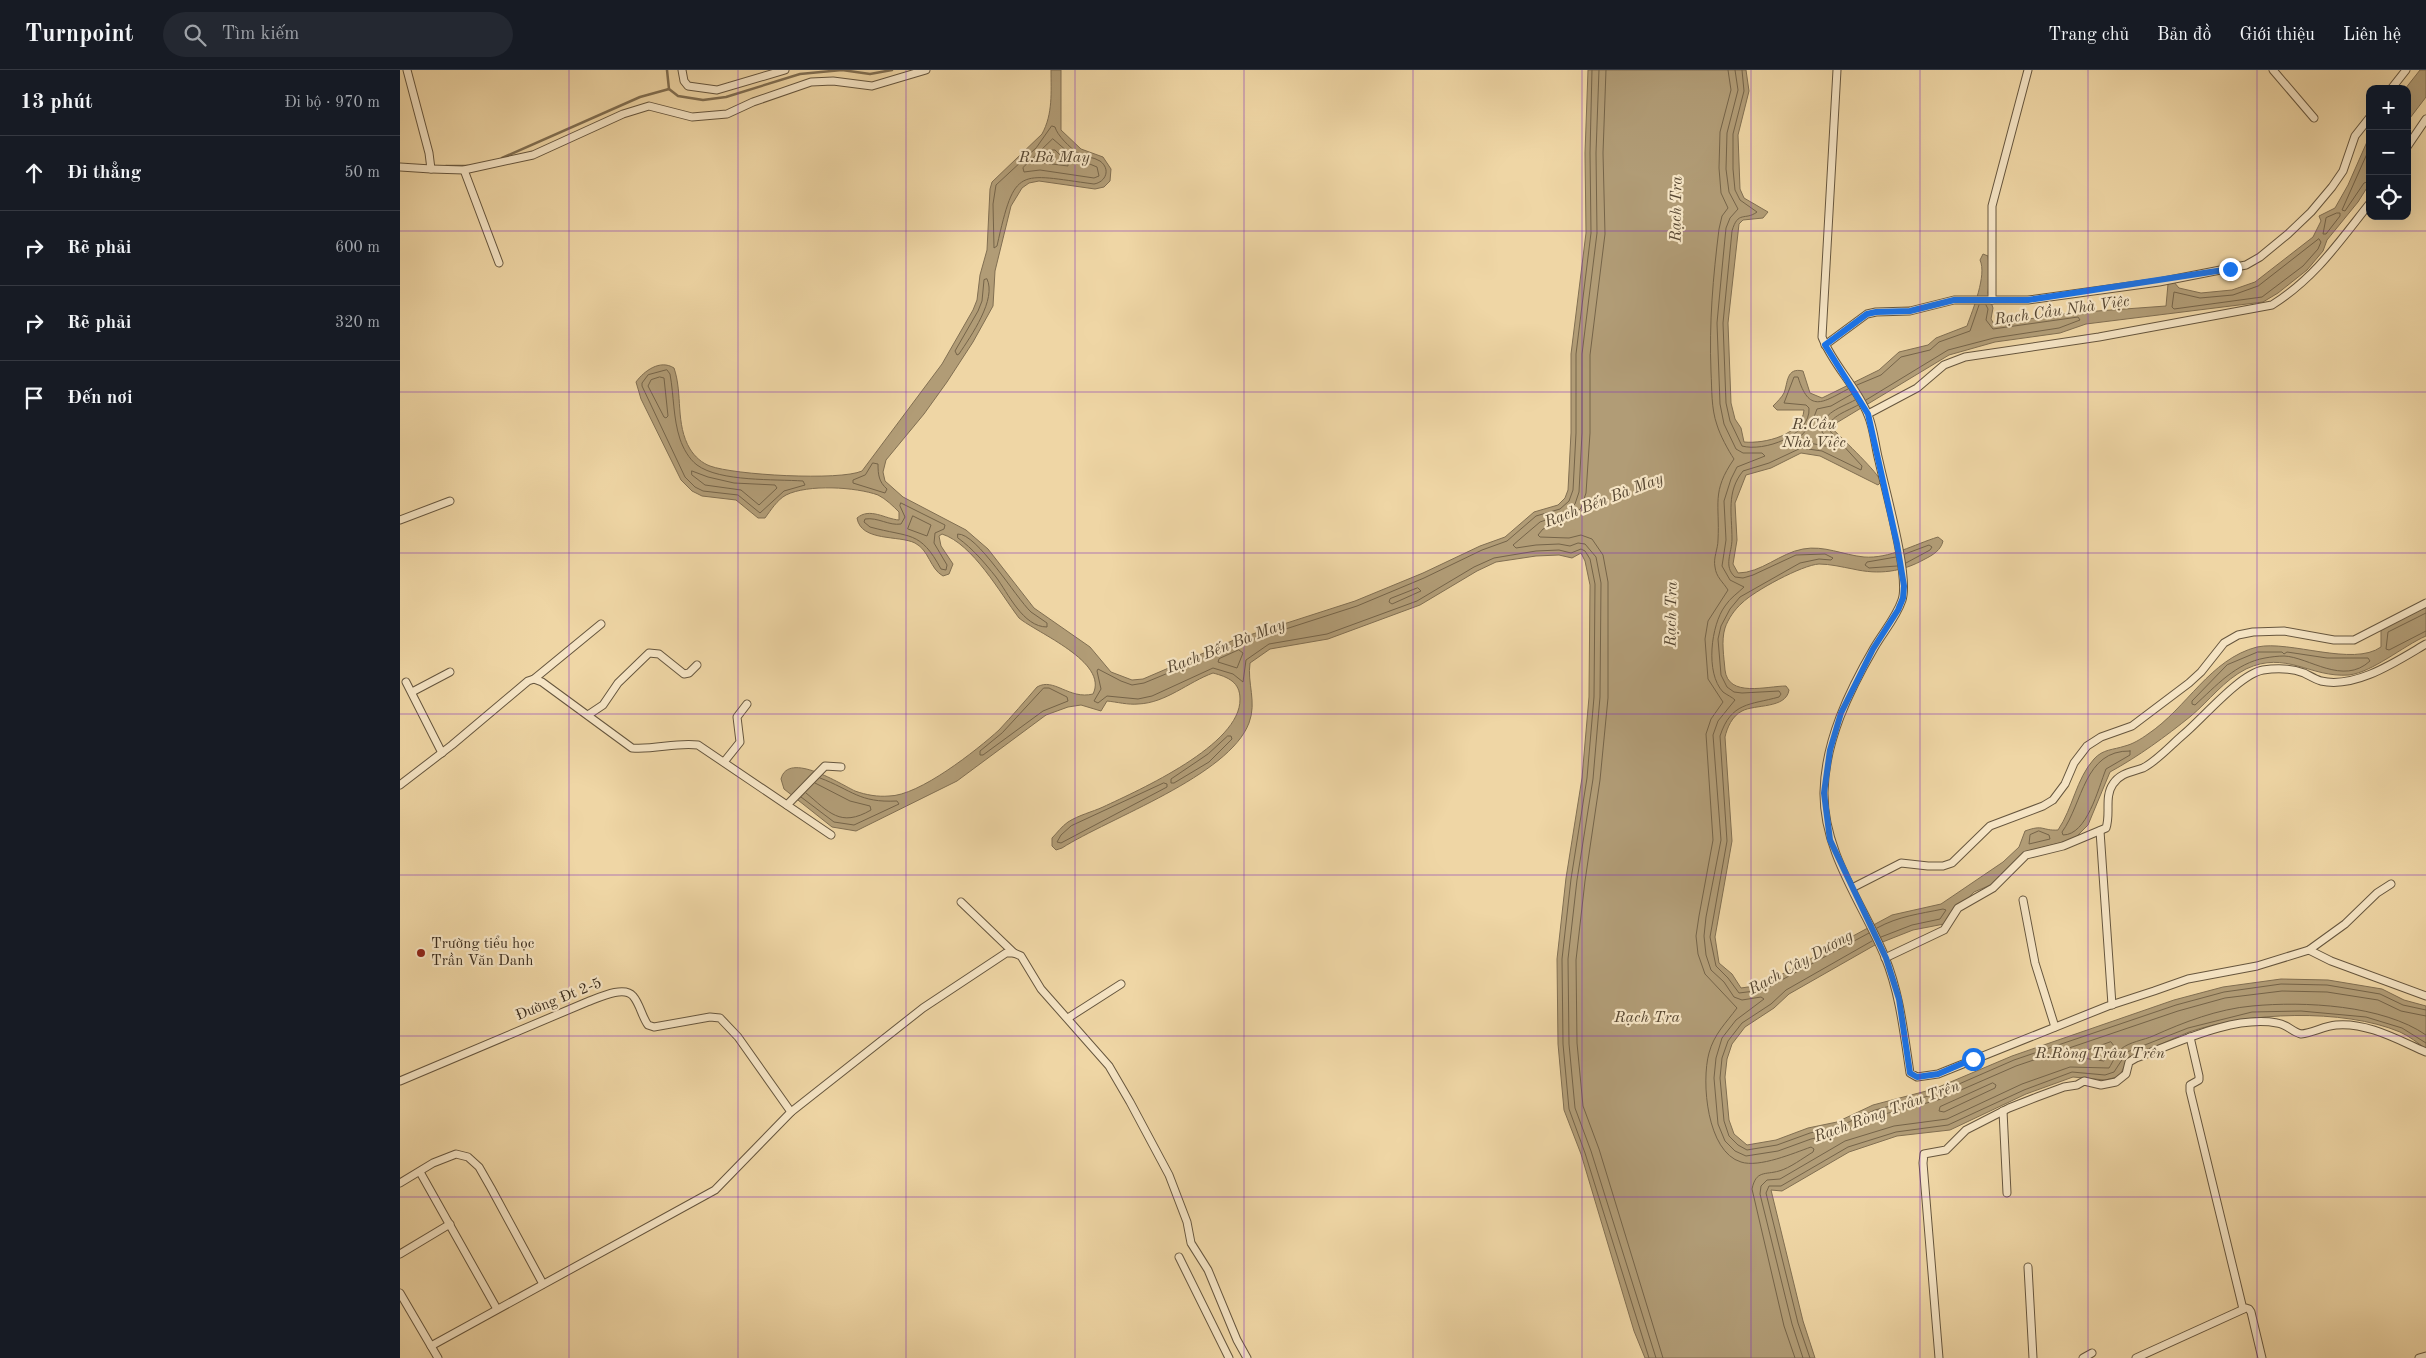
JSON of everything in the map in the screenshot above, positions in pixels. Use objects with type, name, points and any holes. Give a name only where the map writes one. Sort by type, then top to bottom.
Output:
[{"type":"street","points":[[407,70],[429,153],[431,169]]},
{"type":"street","points":[[682,70],[684,81],[688,86],[717,90],[785,70]]},
{"type":"street","points":[[400,167],[464,170],[533,155],[623,114],[649,106],[692,117],[727,114],[753,102],[811,82],[833,81],[872,86],[926,70]]},
{"type":"street","points":[[1837,70],[1821,329],[1825,345],[1867,413],[1904,580],[1903,598],[1898,610],[1873,649],[1841,713],[1830,750],[1824,793],[1830,840],[1884,955],[1899,999],[1910,1073],[1917,1077],[1938,1074],[2112,1005],[2188,979],[2256,966],[2309,950],[2345,924],[2377,893],[2391,884]]},
{"type":"street","points":[[1991,300],[1992,206],[2028,70]]},
{"type":"street","points":[[2273,70],[2314,118]]},
{"type":"street","points":[[2394,85],[2406,70]]},
{"type":"street","points":[[2411,141],[2426,119]]},
{"type":"street","points":[[1825,345],[1867,314],[1876,312],[1910,311],[1945,301],[2028,300],[2159,282],[2246,265],[2260,257],[2288,234],[2311,212],[2332,187],[2343,171],[2355,136],[2366,122]]},
{"type":"street","points":[[464,170],[499,263]]},
{"type":"street","points":[[1867,413],[1917,388],[1944,365],[1965,357],[2099,337],[2272,305],[2302,283],[2340,243],[2366,208]]},
{"type":"street","points":[[400,520],[450,501]]},
{"type":"street","points":[[1852,888],[1901,863],[1943,866],[1952,862],[1990,826],[2043,806],[2053,800],[2065,784],[2074,763],[2087,746],[2101,737],[2132,726],[2189,683],[2201,672],[2224,644],[2238,635],[2253,632],[2284,631],[2334,640],[2354,640],[2426,603]]},
{"type":"street","points":[[400,785],[601,624]]},
{"type":"street","points":[[1884,955],[1944,930],[1958,908],[1993,888],[2026,855],[2063,846],[2106,828],[2109,819],[2109,794],[2116,780],[2127,773],[2146,766],[2203,718],[2241,681],[2253,673],[2263,670],[2284,669],[2294,670],[2319,680],[2346,682],[2386,667],[2426,644]]},
{"type":"street","points":[[588,715],[603,705],[618,683],[649,653],[659,654],[684,674],[689,673],[697,665]]},
{"type":"street","points":[[412,692],[450,672]]},
{"type":"street","points":[[534,679],[542,682],[632,748],[645,750],[682,742],[698,745],[790,802],[831,835]]},
{"type":"street","points":[[406,682],[442,753]]},
{"type":"street","points":[[724,762],[740,742],[736,717],[747,704]]},
{"type":"street","points":[[790,802],[825,766],[841,767]]},
{"type":"street","points":[[2100,831],[2112,1005]]},
{"type":"street","points":[[2023,900],[2036,963],[2055,1027]]},
{"type":"street","points":[[960,902],[1014,953],[1021,956],[1041,989],[1109,1066],[1169,1175],[1187,1222],[1190,1242],[1208,1270],[1237,1340],[1247,1358]]},
{"type":"street","points":[[2309,950],[2331,961],[2426,996]]},
{"type":"street","points":[[431,1346],[715,1190],[791,1112],[959,982],[1006,953],[1014,953]]},
{"type":"street","points":[[1068,1018],[1121,984]]},
{"type":"street","name":"Đường Đt 2-5","points":[[400,1081],[587,1002],[606,995],[628,993],[633,996],[648,1025],[654,1027],[683,1021],[720,1018],[738,1037],[791,1112]]},
{"type":"street","points":[[1939,1358],[1922,1157],[1924,1154],[1950,1148],[1966,1130],[2003,1111],[2064,1087],[2077,1085],[2082,1082],[2102,1085],[2116,1082],[2126,1074],[2132,1059],[2190,1037],[2244,1023],[2276,1022],[2301,1034],[2328,1026],[2352,1025],[2392,1037],[2426,1052]]},
{"type":"street","points":[[2190,1037],[2199,1076],[2199,1080],[2190,1085],[2190,1091],[2242,1309]]},
{"type":"street","points":[[2003,1111],[2007,1193]]},
{"type":"street","points":[[400,1183],[433,1163],[456,1154],[468,1157],[479,1167],[543,1284]]},
{"type":"street","points":[[420,1172],[497,1309]]},
{"type":"street","points":[[400,1254],[450,1224]]},
{"type":"street","points":[[1179,1256],[1229,1358]]},
{"type":"street","points":[[2028,1267],[2033,1358]]},
{"type":"street","points":[[400,1293],[438,1358]]},
{"type":"street","points":[[2136,1358],[2242,1309],[2249,1308],[2262,1358]]},
{"type":"street","points":[[2084,1358],[2092,1353]]},
{"type":"street","points":[[2419,1358],[2426,1356]]},
{"type":"water","name":"Rạch Tra","points":[[1051,70],[1061,70],[1061,130],[1081,149],[1103,157],[1111,169],[1110,181],[1104,187],[1095,189],[1039,181],[1029,183],[1022,188],[1011,206],[995,271],[993,306],[973,342],[947,382],[924,414],[886,460],[883,472],[885,481],[903,497],[966,530],[988,549],[1034,608],[1090,647],[1111,672],[1132,680],[1143,679],[1234,640],[1355,601],[1423,573],[1480,546],[1505,537],[1534,512],[1558,505],[1565,498],[1568,490],[1571,433],[1571,354],[1586,233],[1585,153],[1588,70],[1746,70],[1749,91],[1738,135],[1740,189],[1744,198],[1768,212],[1763,218],[1743,220],[1739,224],[1728,323],[1731,403],[1735,419],[1741,428],[1744,442],[1762,441],[1781,436],[1790,432],[1802,419],[1804,410],[1777,410],[1773,406],[1783,395],[1793,371],[1803,371],[1810,393],[1822,398],[1879,370],[1899,352],[1928,345],[1936,338],[1967,326],[1981,283],[1982,266],[1980,260],[1983,254],[1988,256],[1990,274],[1988,293],[1993,308],[1991,319],[1994,324],[2070,313],[2166,306],[2168,284],[2173,281],[2179,288],[2201,293],[2232,290],[2255,282],[2313,237],[2321,221],[2319,216],[2335,208],[2348,185],[2366,144],[2366,189],[2358,202],[2327,240],[2323,251],[2307,270],[2278,293],[2263,302],[2086,324],[2060,333],[1995,342],[1949,355],[1833,425],[1833,429],[1868,464],[1879,478],[1881,482],[1878,485],[1820,456],[1801,453],[1771,468],[1746,475],[1735,503],[1737,540],[1733,564],[1738,573],[1755,570],[1786,554],[1803,549],[1818,548],[1856,556],[1873,557],[1883,556],[1938,537],[1943,541],[1939,550],[1931,556],[1908,567],[1890,571],[1872,572],[1832,565],[1811,565],[1779,579],[1757,592],[1734,611],[1725,628],[1723,644],[1725,670],[1728,679],[1733,684],[1741,687],[1786,686],[1789,690],[1787,696],[1776,703],[1738,713],[1730,722],[1725,737],[1732,841],[1715,937],[1719,963],[1732,974],[1741,988],[1762,985],[1892,915],[1941,904],[2003,862],[2019,847],[2025,831],[2040,828],[2058,830],[2083,775],[2097,756],[2131,744],[2148,734],[2175,711],[2212,673],[2240,653],[2257,647],[2271,646],[2338,654],[2369,652],[2381,647],[2381,630],[2413,612],[2426,608],[2426,636],[2378,664],[2358,673],[2335,675],[2286,663],[2273,662],[2260,664],[2238,674],[2191,716],[2142,753],[2110,772],[2088,825],[2074,839],[2025,852],[1993,884],[1974,892],[1944,924],[1913,930],[1875,945],[1789,994],[1774,1008],[1745,1027],[1732,1044],[1727,1059],[1725,1077],[1729,1120],[1734,1134],[1747,1145],[1776,1140],[1808,1128],[1837,1122],[1873,1105],[1934,1089],[2012,1056],[2174,1000],[2223,987],[2281,979],[2328,980],[2382,989],[2404,1000],[2426,1006],[2426,1049],[2400,1032],[2377,1024],[2351,1019],[2295,1016],[2238,1020],[2189,1032],[2129,1057],[2120,1075],[2117,1077],[2105,1080],[2073,1077],[2026,1094],[1950,1130],[1897,1136],[1849,1152],[1782,1191],[1771,1190],[1803,1321],[1815,1358],[1645,1358],[1634,1331],[1581,1154],[1564,1110],[1558,1044],[1557,959],[1566,878],[1582,778],[1589,697],[1590,585],[1585,561],[1581,553],[1572,558],[1559,555],[1536,556],[1496,562],[1477,571],[1420,605],[1328,639],[1270,649],[1250,663],[1252,708],[1249,723],[1237,742],[1218,761],[1166,794],[1062,848],[1056,850],[1052,846],[1052,838],[1068,822],[1140,789],[1185,764],[1207,749],[1224,733],[1236,716],[1240,699],[1238,688],[1235,684],[1224,676],[1213,673],[1167,696],[1148,703],[1130,704],[1107,701],[1101,711],[1081,705],[1068,707],[1046,715],[957,781],[856,831],[832,827],[784,789],[781,779],[786,771],[794,768],[804,768],[868,795],[885,796],[901,794],[931,780],[977,749],[999,730],[1037,687],[1050,685],[1077,694],[1093,694],[1095,682],[1091,671],[1069,650],[1019,618],[975,558],[953,539],[942,534],[939,536],[941,546],[953,564],[949,574],[943,576],[935,569],[920,546],[915,543],[882,537],[866,531],[860,526],[857,518],[862,515],[878,514],[899,520],[899,512],[878,495],[857,490],[807,489],[786,495],[777,502],[765,518],[758,518],[736,500],[702,496],[692,491],[681,480],[641,399],[636,382],[648,370],[658,366],[663,365],[674,368],[685,439],[696,457],[710,466],[741,472],[787,476],[832,476],[862,471],[942,364],[973,310],[977,300],[980,275],[987,250],[992,182],[1042,134],[1050,111]]},
{"type":"water","points":[[2420,70],[2426,70],[2426,97],[2411,117],[2411,85],[2408,85]]},
{"type":"waterway","points":[[667,70],[669,89],[678,96],[703,100],[726,97],[800,74],[842,70],[870,74],[892,70]]},
{"type":"waterway","points":[[502,158],[640,97],[669,89]]},
{"type":"waterway","points":[[446,166],[468,166]]},
{"type":"place","name":"Trường tiểu học Trần Văn Danh","points":[[421,953]]},
{"type":"route","points":[[1973,1059],[1938,1074],[1917,1077],[1910,1073],[1899,999],[1886,958],[1830,840],[1824,793],[1830,750],[1841,713],[1873,649],[1898,610],[1903,598],[1904,580],[1868,414],[1825,345],[1867,314],[1876,312],[1910,311],[1954,300],[2028,300],[2159,282],[2230,269]]},
{"type":"water label","name":"R.Bà May","points":[[1054,158]]},
{"type":"water label","name":"Rạch Cầu Nhà Việc","points":[[2062,311]]},
{"type":"water label","name":"R.Cầu Nhà Việc","points":[[1814,434]]},
{"type":"water label","name":"Rạch Bến Bà May","points":[[1604,501]]},
{"type":"water label","name":"Rạch Bến Bà May","points":[[1226,647]]},
{"type":"water label","name":"Rạch Cây Dương","points":[[1801,963]]},
{"type":"water label","name":"R.Ròng Trâu Trên","points":[[2100,1054]]},
{"type":"water label","name":"Rạch Ròng Trâu Trên","points":[[1887,1112]]}]
